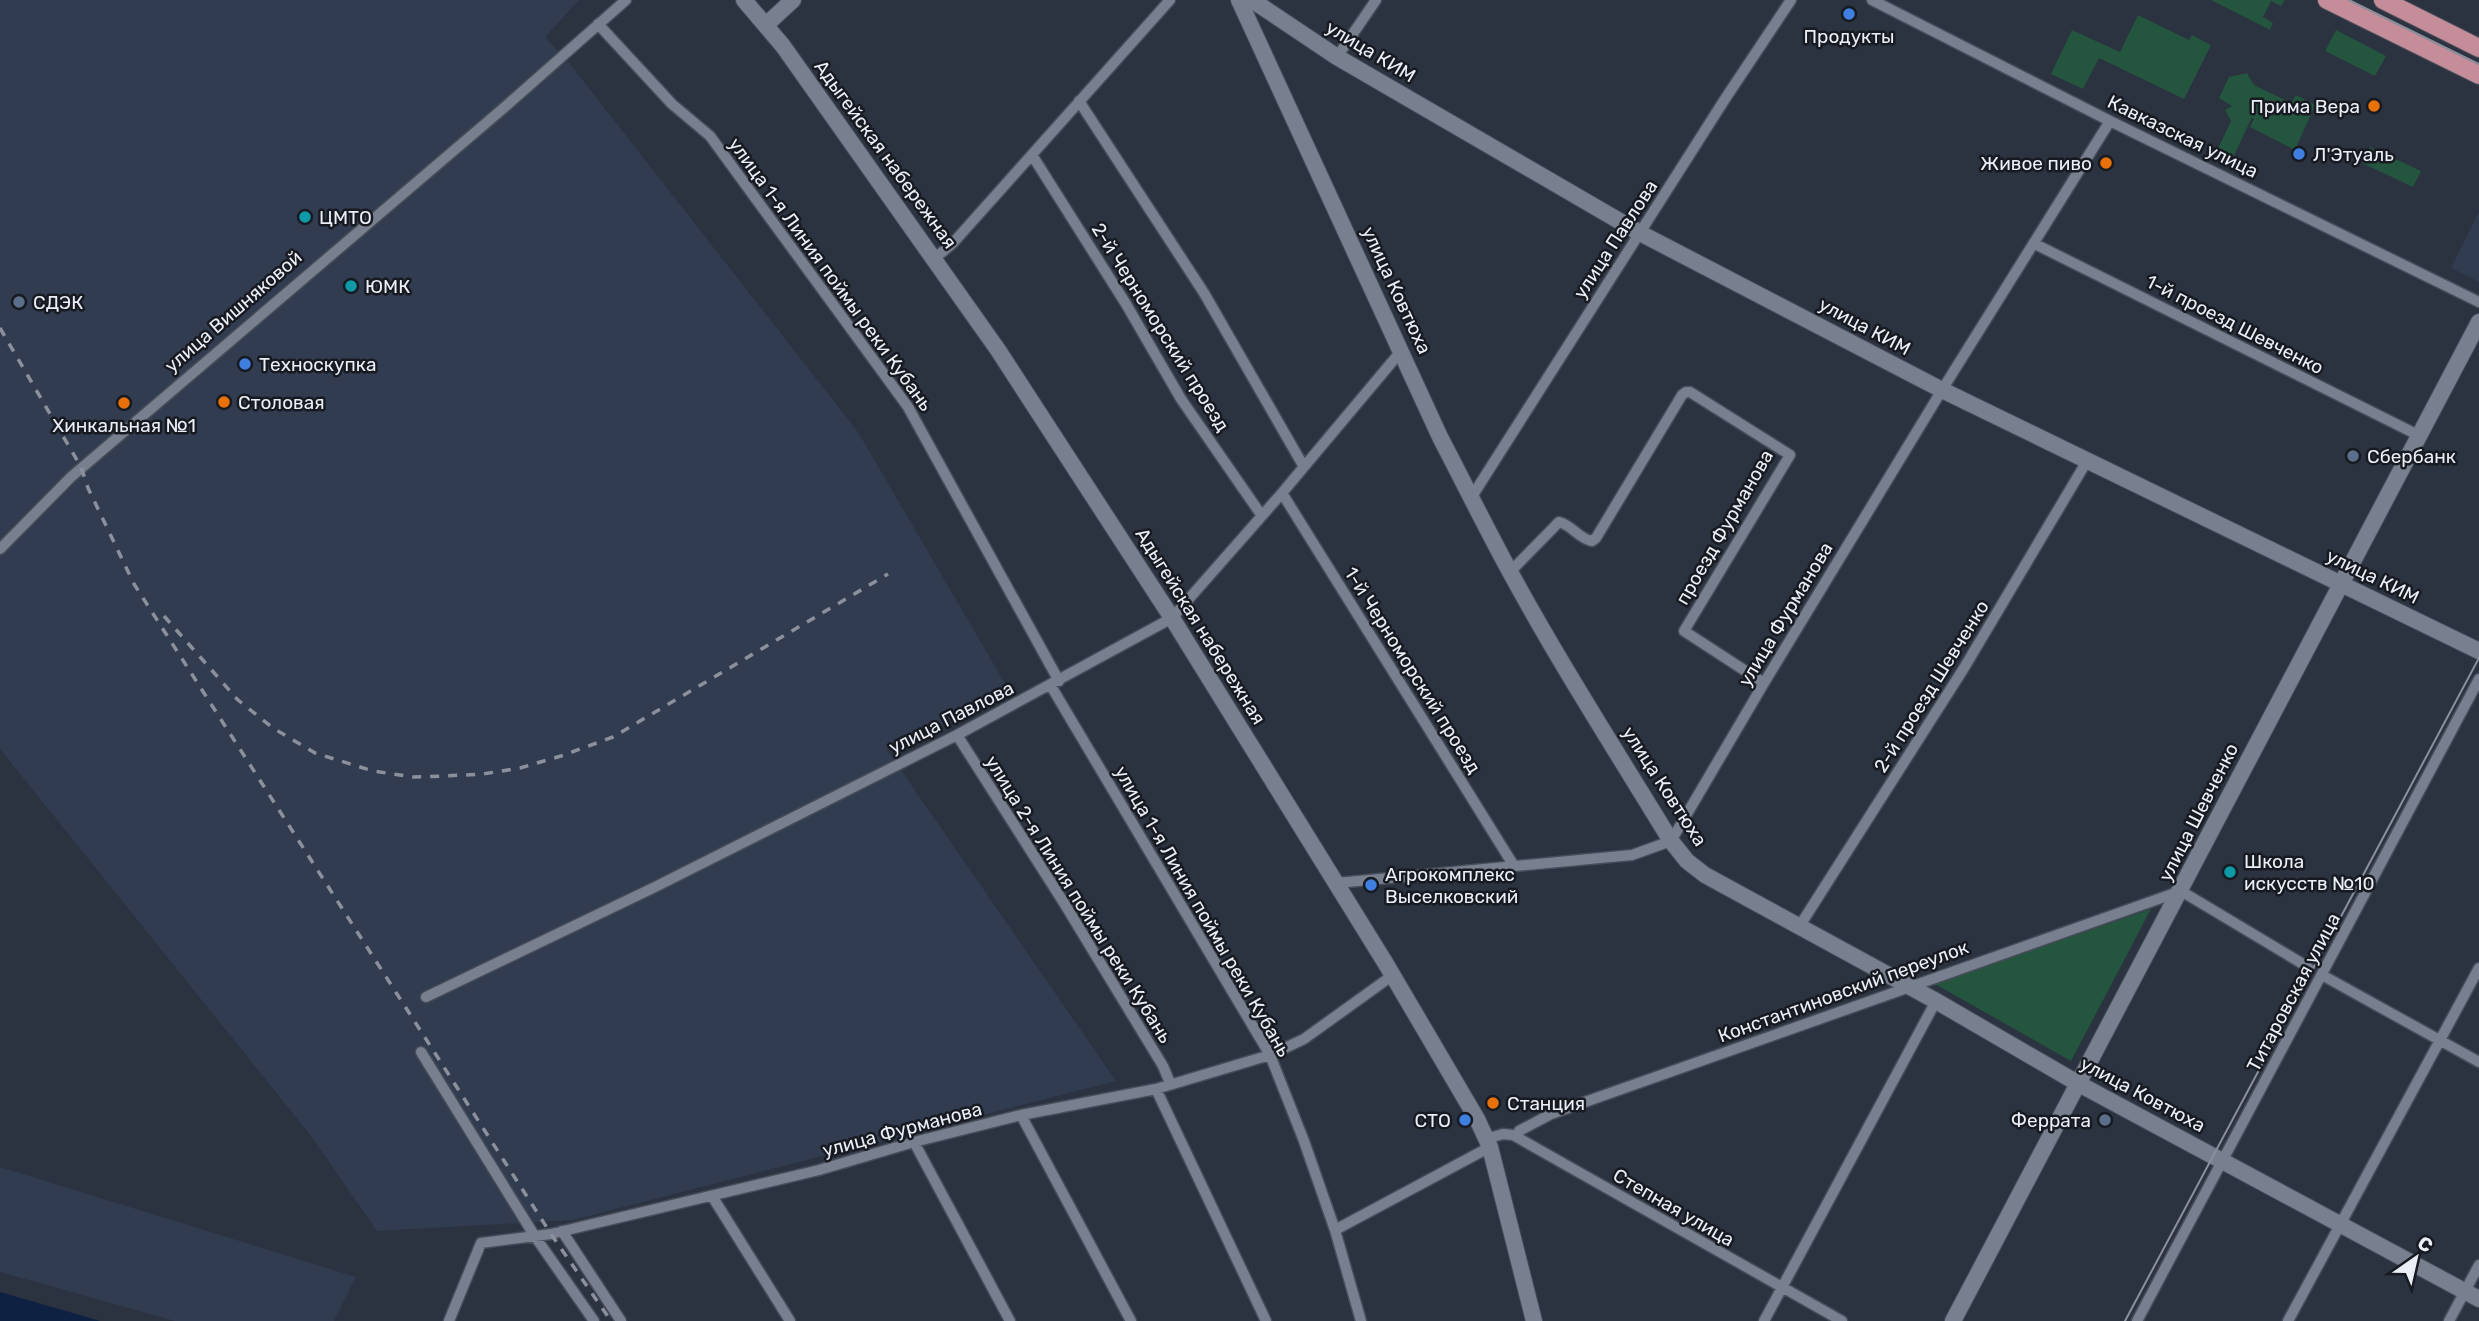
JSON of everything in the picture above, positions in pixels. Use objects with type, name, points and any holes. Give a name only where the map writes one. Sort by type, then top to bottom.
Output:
[{"type":"main road","points":[[2327,0],[2479,75]]},
{"type":"main road","points":[[2383,0],[2479,48]]},
{"type":"street","name":"улица Вишняковой","points":[[0,549],[71,477],[626,0]]},
{"type":"street","name":"Адыгейская набережная","points":[[744,0],[766,25],[935,258],[998,350],[1172,618],[1393,975],[1477,1119],[1488,1143],[1534,1321]]},
{"type":"street","points":[[766,25],[793,0]]},
{"type":"street","points":[[935,258],[954,243],[1170,0]]},
{"type":"street","name":"улица Ковтюха","points":[[1239,0],[1440,437],[1471,498],[1510,572],[1671,841],[1687,861],[1705,875],[1936,1000],[2078,1084],[2472,1295]]},
{"type":"street","name":"улица КИМ","points":[[1252,0],[1337,57],[1640,233],[1942,390],[2478,649]]},
{"type":"street","points":[[1337,57],[1376,0]]},
{"type":"street","name":"улица Павлова","points":[[1471,498],[1791,0]]},
{"type":"street","name":"Кавказская улица","points":[[1872,0],[2110,121],[2479,302]]},
{"type":"street","name":"улица 1-я Линия поймы реки Кубань","points":[[598,24],[671,104],[710,136],[908,407],[1055,684],[1270,1055],[1335,1230],[1361,1321]]},
{"type":"street","points":[[1079,101],[1204,293],[1304,467]]},
{"type":"street","name":"улица Фурманова","points":[[1671,841],[1942,390],[2110,121]]},
{"type":"street","name":"2-й Черноморский проезд","points":[[1032,155],[1126,304],[1181,399],[1262,516]]},
{"type":"street","name":"1-й проезд Шевченко","points":[[2035,244],[2420,436]]},
{"type":"street","name":"улица Шевченко","points":[[1953,1321],[2479,322]]},
{"type":"street","name":"улица Павлова","points":[[426,997],[667,881],[957,735],[1172,618],[1402,351]]},
{"type":"street","name":"проезд Фурманова","points":[[1510,572],[1559,522],[1565,523],[1585,540],[1592,541],[1596,538],[1682,395],[1690,392],[1790,455],[1684,631],[1764,683]]},
{"type":"street","name":"2-й проезд Шевченко","points":[[1799,927],[1964,668],[2087,461]]},
{"type":"street","name":"1-й Черноморский проезд","points":[[1282,493],[1514,866]]},
{"type":"street","name":"Титаровская улица","points":[[2137,1321],[2479,678]]},
{"type":"street","name":"улица 2-я Линия поймы реки Кубань","points":[[957,735],[1071,915],[1163,1066],[1170,1083]]},
{"type":"street","points":[[1337,883],[1633,855],[1671,841]]},
{"type":"street","points":[[2180,891],[2308,967]]},
{"type":"street","name":"Константиновский переулок","points":[[1519,1132],[1551,1114],[2180,891]]},
{"type":"street","points":[[2288,1321],[2479,968]]},
{"type":"street","name":"улица Фурманова","points":[[449,1321],[481,1242],[562,1231],[819,1170],[1021,1115],[1156,1089],[1270,1055],[1304,1039],[1393,975]]},
{"type":"street","points":[[2322,975],[2479,1062]]},
{"type":"street","points":[[1764,1321],[1936,1000]]},
{"type":"street","points":[[421,1052],[534,1235],[594,1321]]},
{"type":"street","points":[[1156,1089],[1266,1321]]},
{"type":"street","points":[[1021,1115],[1131,1321]]},
{"type":"street","name":"Степная улица","points":[[1488,1143],[1503,1134],[1513,1135],[1842,1321]]},
{"type":"street","points":[[914,1142],[1010,1321]]},
{"type":"street","points":[[1335,1230],[1488,1143]]},
{"type":"street","points":[[712,1196],[790,1321]]},
{"type":"street","points":[[562,1231],[621,1321]]},
{"type":"street","points":[[2449,1321],[2472,1295],[2479,1265]]},
{"type":"shaded area","points":[[0,0],[579,0],[545,37],[570,64],[858,432],[1010,692],[887,750],[1116,1081],[573,1220],[377,1231],[311,1136],[0,749]]},
{"type":"shaded area","points":[[2479,212],[2479,282],[2451,268]]},
{"type":"shaded area","points":[[0,1167],[356,1277],[334,1321],[175,1321],[0,1272]]},
{"type":"green space","points":[[2211,0],[2285,0],[2281,6],[2271,1],[2263,17],[2273,23],[2270,30]]},
{"type":"green space","points":[[2138,15],[2189,40],[2192,35],[2211,45],[2184,99],[2099,58],[2083,89],[2051,74],[2072,30],[2120,52]]},
{"type":"green space","points":[[2336,30],[2386,56],[2375,76],[2325,51]]},
{"type":"green space","points":[[2247,73],[2254,85],[2291,103],[2296,95],[2315,105],[2295,150],[2250,127],[2254,119],[2252,117],[2231,162],[2215,155],[2231,121],[2225,110],[2232,106],[2219,98],[2229,77]]},
{"type":"green space","points":[[2370,147],[2421,171],[2413,187],[2362,163]]},
{"type":"green space","points":[[2151,909],[2071,1061],[1935,984]]},
{"type":"water","points":[[0,1292],[97,1320],[100,1321],[0,1321]]},
{"type":"tram line","points":[[2349,0],[2479,64]]},
{"type":"tram line","points":[[2125,1321],[2479,658]]},
{"type":"railway","points":[[0,328],[81,467],[88,488],[134,584],[551,1234],[611,1321]]},
{"type":"railway","points":[[164,616],[238,700],[273,728],[315,753],[373,771],[413,777],[483,774],[520,768],[613,737],[888,574]]},
{"type":"place","name":"Продукты","points":[[1849,14]]},
{"type":"place","name":"Прима Вера","points":[[2374,106]]},
{"type":"place","name":"Л'Этуаль","points":[[2299,154]]},
{"type":"place","name":"Живое пиво","points":[[2106,163]]},
{"type":"place","name":"ЦМТО","points":[[305,217]]},
{"type":"place","name":"ЮМК","points":[[351,286]]},
{"type":"place","name":"СДЭК","points":[[19,302]]},
{"type":"place","name":"Техноскупка","points":[[245,364]]},
{"type":"place","name":"Столовая","points":[[224,402]]},
{"type":"place","name":"Хинкальная №1","points":[[124,403]]},
{"type":"place","name":"Сбербанк","points":[[2353,456]]},
{"type":"place","name":"Школа искусств №10","points":[[2230,872]]},
{"type":"place","name":"Агрокомплекс Выселковский","points":[[1371,885]]},
{"type":"place","name":"Станция","points":[[1493,1103]]},
{"type":"place","name":"СТО","points":[[1465,1120]]},
{"type":"place","name":"Феррата","points":[[2105,1120]]}]
